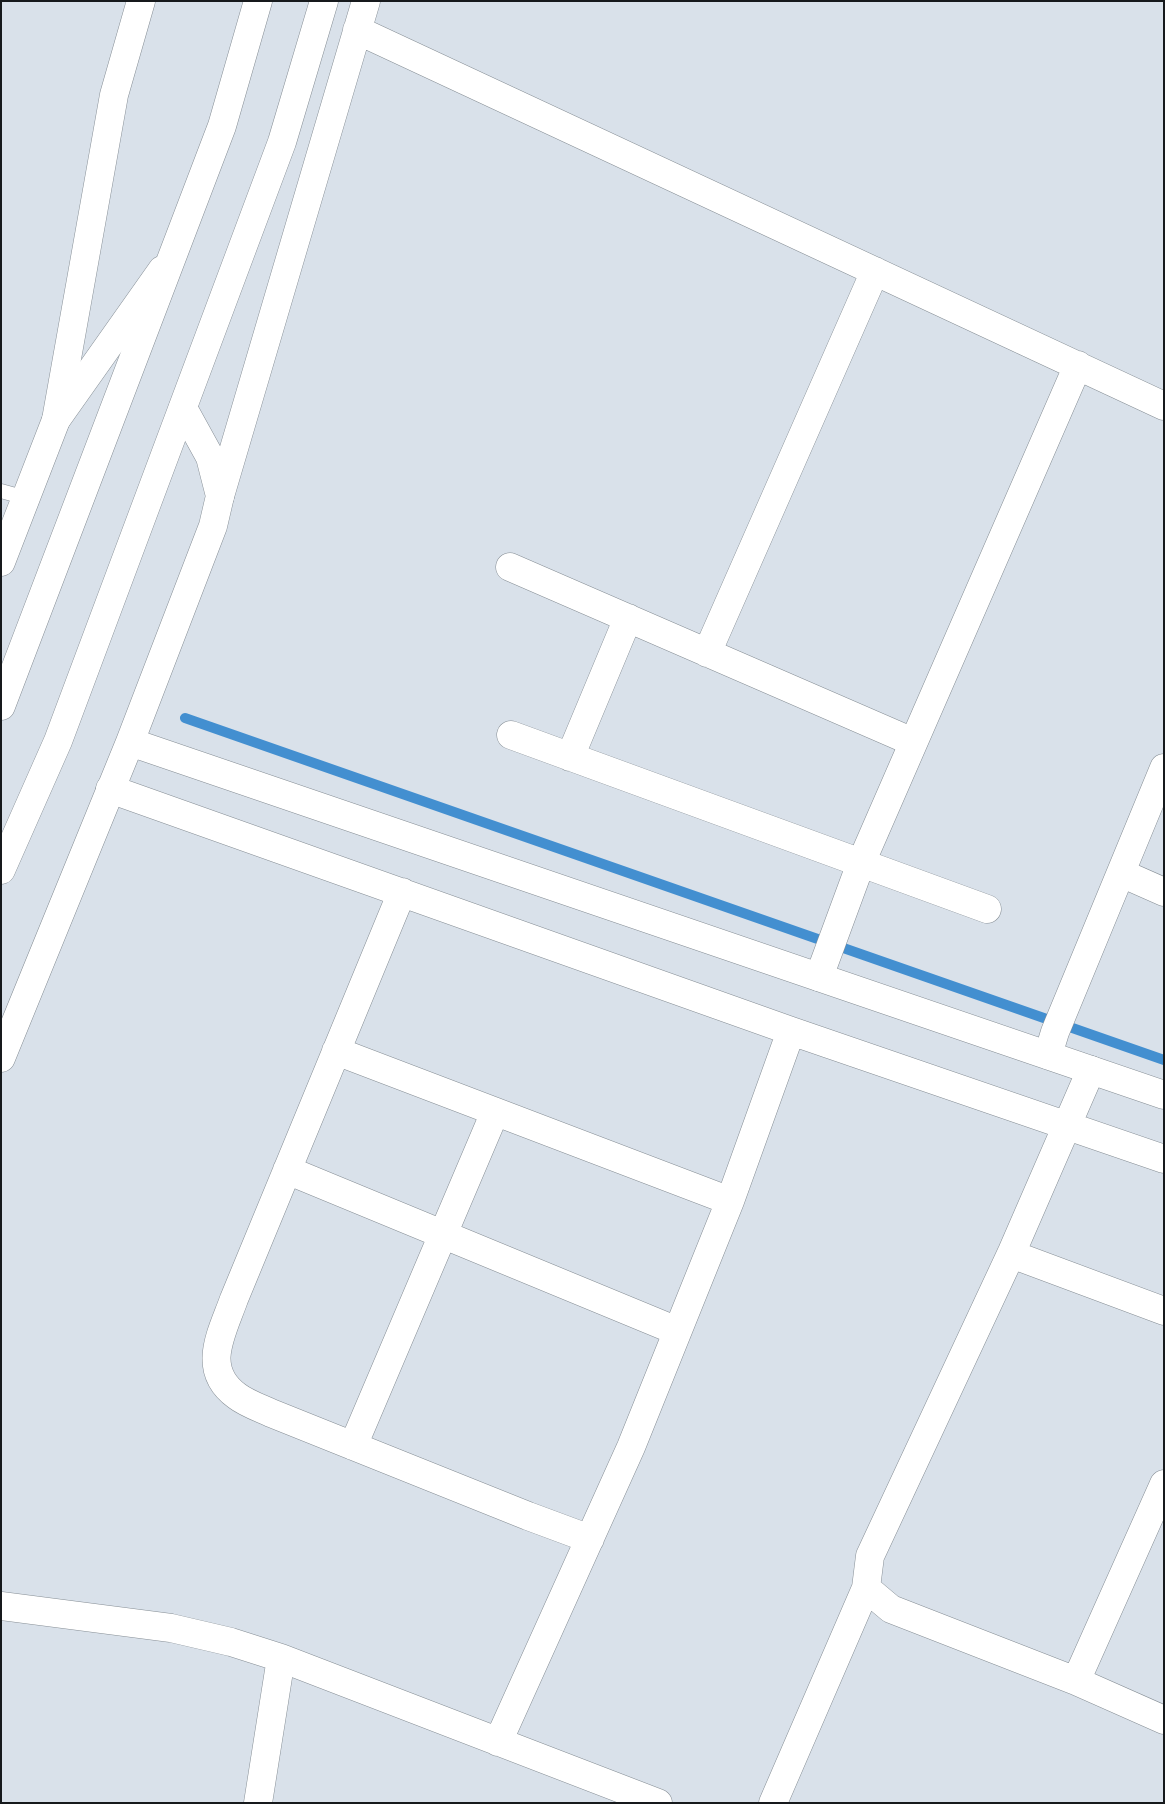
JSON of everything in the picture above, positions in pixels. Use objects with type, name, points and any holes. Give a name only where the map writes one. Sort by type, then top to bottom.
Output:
[{"type":"main road","points":[[56,420],[114,94],[141,1]]},
{"type":"main road","points":[[1,706],[222,126],[258,1]]},
{"type":"main road","points":[[1,870],[58,742],[282,142],[324,1]]},
{"type":"main road","points":[[1,1058],[130,742],[213,526],[220,496],[366,1]]},
{"type":"main road","points":[[358,30],[1164,406]]},
{"type":"main road","points":[[1,562],[14,494],[56,420],[173,254]]},
{"type":"main road","points":[[707,653],[875,271]]},
{"type":"main road","points":[[824,965],[839,920],[913,742],[1078,365]]},
{"type":"main road","points":[[183,408],[210,457],[220,496]]},
{"type":"main road","points":[[510,567],[913,742]]},
{"type":"main road","points":[[570,757],[628,618]]},
{"type":"main road","points":[[511,735],[987,909]]},
{"type":"main road","points":[[130,742],[824,965],[1056,1032],[1091,1070],[1164,1095]]},
{"type":"main road","points":[[1056,1032],[1164,768]]},
{"type":"main road","points":[[110,789],[791,1031],[1067,1124],[1164,1159]]},
{"type":"main road","points":[[1121,873],[1164,892]]},
{"type":"main road","points":[[402,892],[234,1299],[214,1355],[220,1378],[237,1396],[271,1413],[590,1539]]},
{"type":"main road","points":[[498,1742],[631,1447],[730,1201],[791,1031]]},
{"type":"main road","points":[[336,1051],[730,1201]]},
{"type":"main road","points":[[773,1803],[866,1588],[870,1556],[1011,1254],[1091,1070]]},
{"type":"main road","points":[[353,1446],[495,1112]]},
{"type":"main road","points":[[287,1170],[678,1331]]},
{"type":"main road","points":[[1011,1254],[1164,1311]]},
{"type":"main road","points":[[1076,1681],[1164,1484]]},
{"type":"main road","points":[[866,1588],[891,1609],[1076,1681],[1164,1720]]},
{"type":"main road","points":[[1,1606],[172,1628],[231,1642],[281,1658],[658,1803]]},
{"type":"main road","points":[[258,1803],[281,1658]]},
{"type":"waterway","points":[[185,718],[1164,1060]]}]
